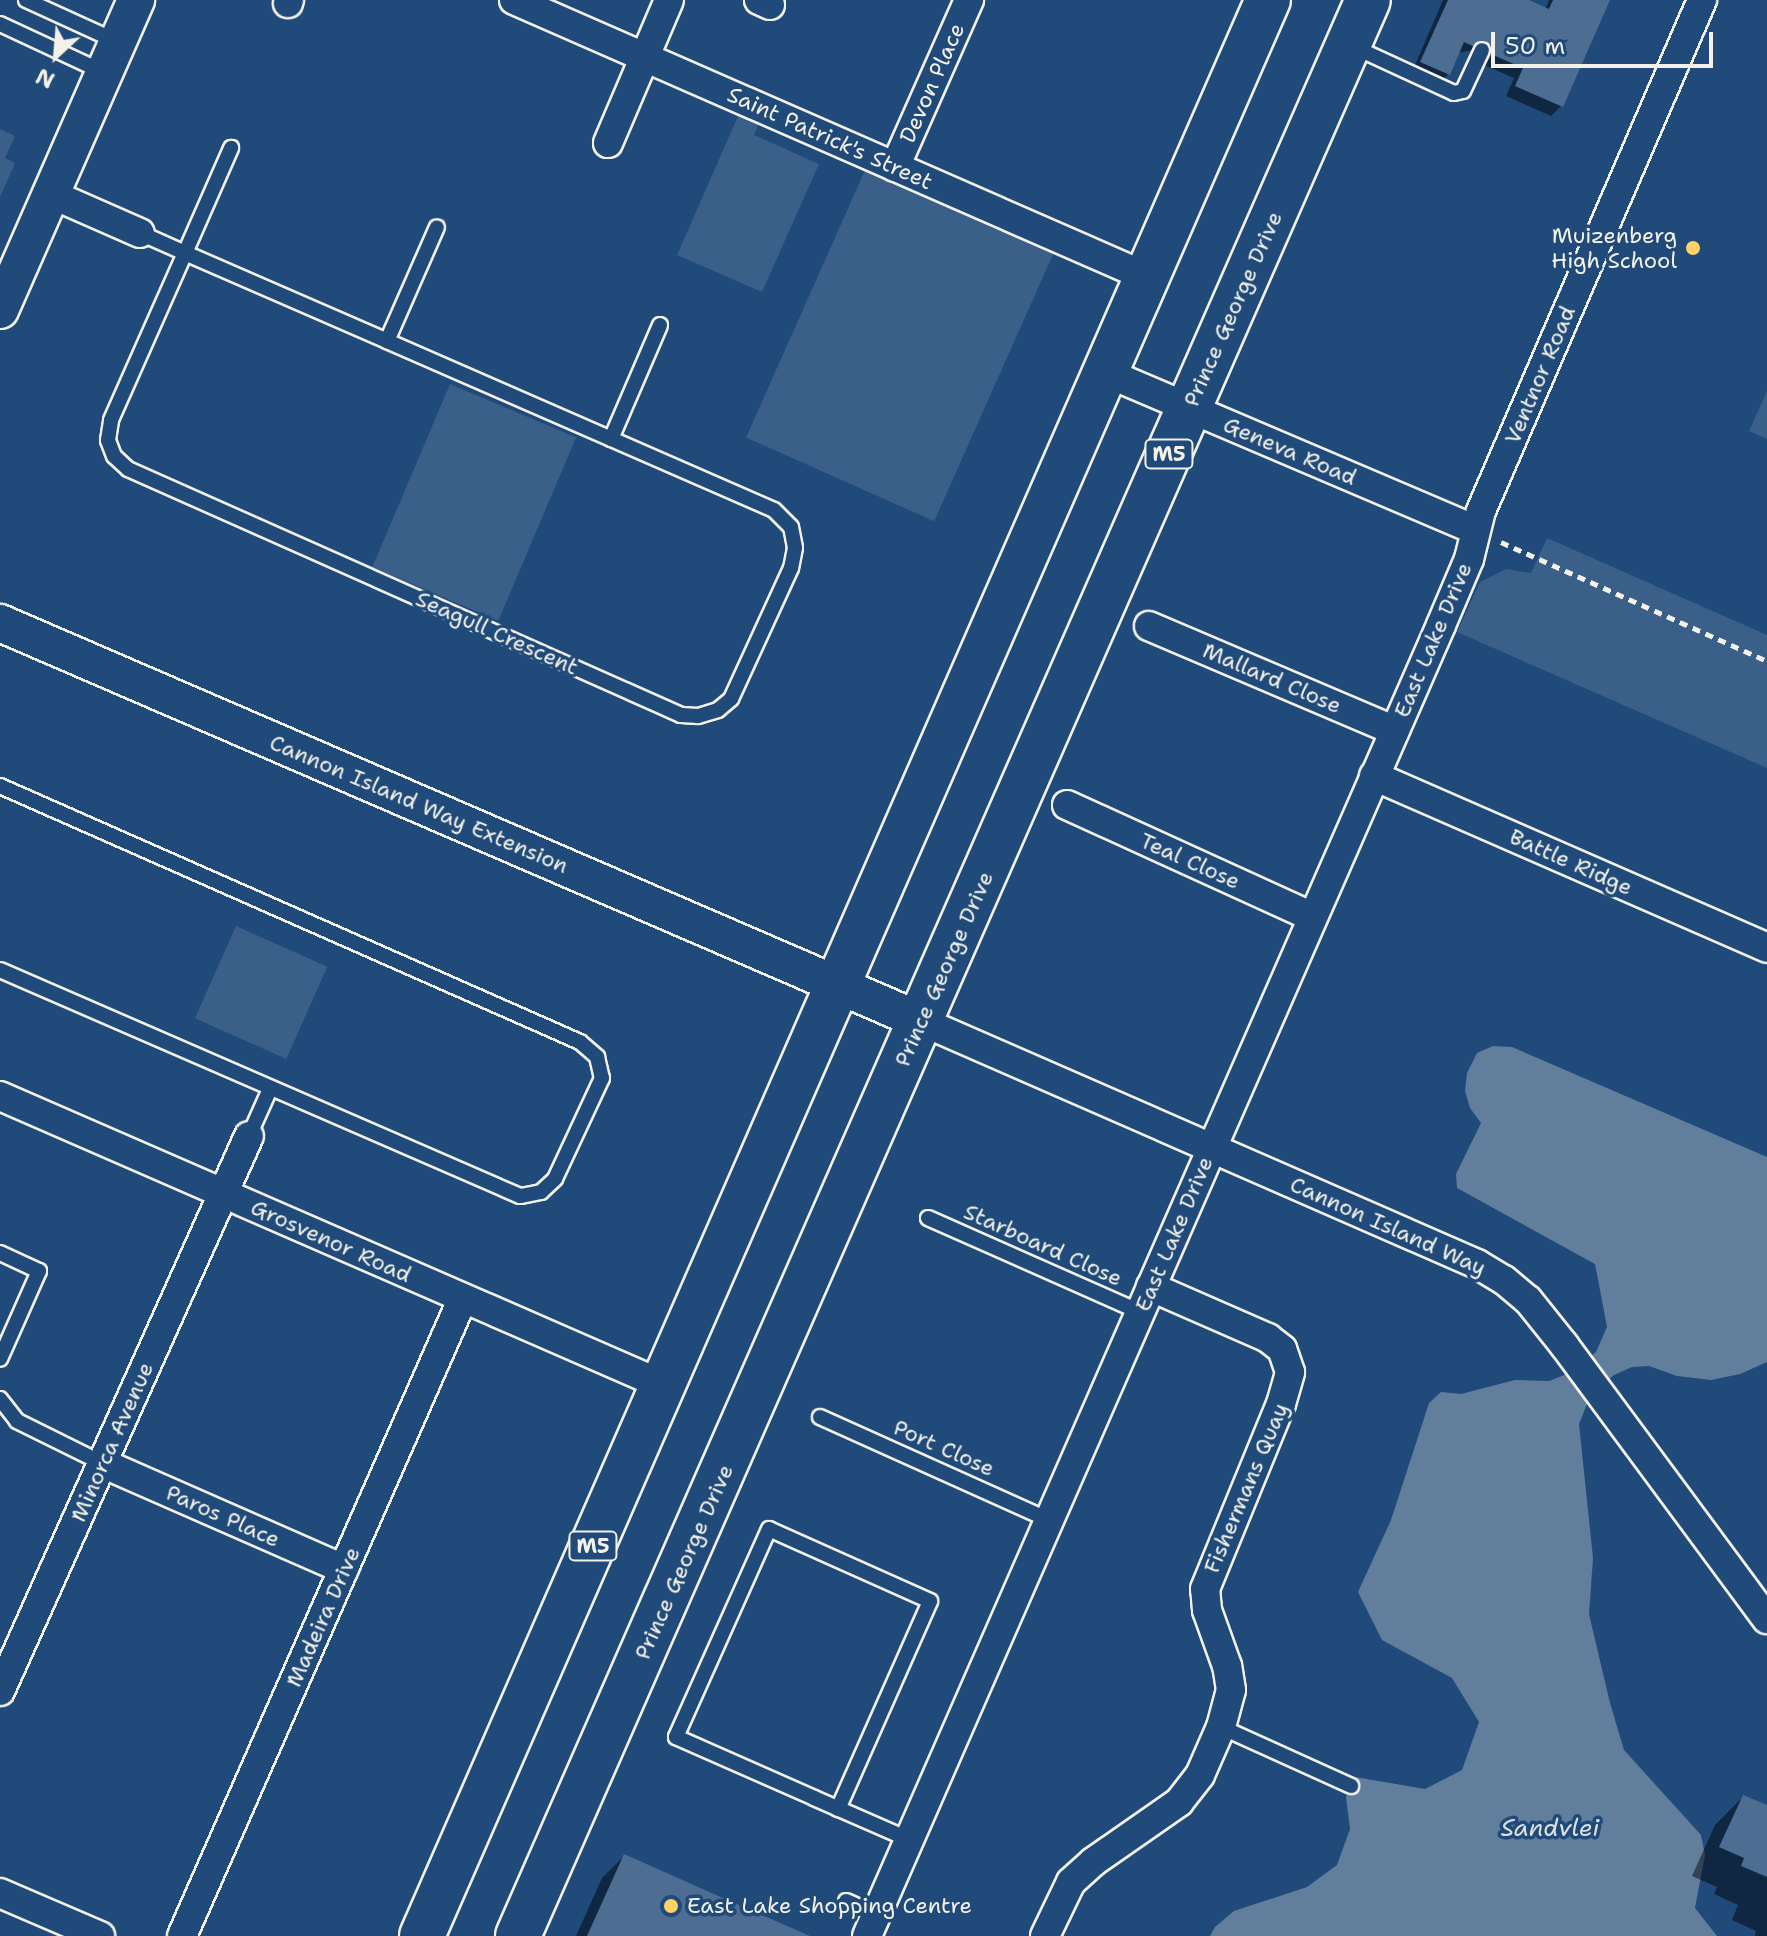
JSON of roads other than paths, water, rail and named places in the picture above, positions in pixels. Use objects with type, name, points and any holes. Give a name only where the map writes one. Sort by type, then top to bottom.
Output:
[{"type":"main road","name":"M5","points":[[422,1936],[1268,0]]},
{"type":"main road","name":"Prince George Drive","points":[[518,1936],[1368,0]]},
{"type":"street","points":[[0,310],[136,0]]},
{"type":"street","name":"Saint Patrick's Street","points":[[514,0],[1147,277]]},
{"type":"street","points":[[608,143],[669,0]]},
{"type":"street","name":"Devon Place","points":[[895,167],[969,0]]},
{"type":"street","name":"Ventnor Road","points":[[1475,530],[1702,0]]},
{"type":"street","name":"Seagull Crescent","points":[[51,194],[140,233]]},
{"type":"street","name":"Geneva Road","points":[[1105,372],[1475,530]]},
{"type":"street","name":"East Lake Drive","points":[[872,1925],[1395,731],[1469,559],[1475,530]]},
{"type":"street","name":"Cannon Island Way Extension","points":[[0,623],[921,1021]]},
{"type":"street","name":"Mallard Close","points":[[1149,626],[1395,731]]},
{"type":"street","name":"Battle Ridge","points":[[1374,776],[1767,948]]},
{"type":"street","name":"Teal Close","points":[[1067,805],[1313,917]]},
{"type":"street","name":"Cannon Island Way","points":[[921,1021],[1477,1264],[1528,1300],[1613,1409],[1767,1619]]},
{"type":"street","name":"Grosvenor Road","points":[[0,1096],[663,1385]]},
{"type":"street","name":"Minorca Avenue","points":[[0,1691],[249,1136]]},
{"type":"street","name":"Madeira Drive","points":[[182,1936],[463,1298]]},
{"type":"street","name":"Fishermans Quay","points":[[1045,1936],[1071,1882],[1189,1792],[1221,1727],[1231,1690],[1230,1677],[1207,1610],[1205,1589],[1281,1404],[1290,1372],[1288,1359],[1268,1338],[1146,1299]]},
{"type":"street","name":"Paros Place","points":[[102,1463],[344,1569]]},
{"type":"street","points":[[0,1893],[100,1936]]},
{"type":"lane","points":[[26,0],[111,57]]},
{"type":"lane","points":[[0,24],[111,57]]},
{"type":"lane","points":[[1349,45],[1454,93],[1463,91],[1482,50]]},
{"type":"lane","name":"Seagull Crescent","points":[[140,233],[185,253],[774,510],[791,527],[795,548],[791,568],[731,699],[718,710],[698,716],[681,715],[128,469],[114,456],[108,440],[111,420],[185,253],[231,148]]},
{"type":"lane","points":[[387,341],[437,227]]},
{"type":"lane","points":[[611,439],[660,325]]},
{"type":"lane","points":[[0,786],[580,1042],[597,1057],[602,1078],[549,1187],[531,1196],[510,1193],[0,970]]},
{"type":"lane","points":[[249,1136],[270,1089]]},
{"type":"lane","name":"Starboard Close","points":[[928,1218],[1146,1299]]},
{"type":"lane","points":[[0,1253],[39,1271],[0,1359]]},
{"type":"lane","points":[[0,1399],[17,1421],[102,1463]]},
{"type":"lane","name":"Port Close","points":[[820,1417],[1049,1520]]},
{"type":"lane","points":[[838,1809],[930,1601],[769,1529],[676,1737],[838,1809],[910,1840]]},
{"type":"lane","points":[[1221,1727],[1351,1786]]},
{"type":"lane","points":[[846,1901],[872,1925]]},
{"type":"water","name":"Sandvlei","points":[[1493,1046],[1512,1047],[1767,1157],[1767,1362],[1740,1374],[1711,1380],[1677,1376],[1649,1366],[1632,1367],[1614,1375],[1591,1394],[1579,1424],[1593,1558],[1589,1614],[1610,1703],[1624,1750],[1701,1835],[1705,1855],[1695,1908],[1717,1936],[1210,1936],[1215,1927],[1234,1911],[1307,1887],[1337,1865],[1350,1829],[1346,1797],[1355,1777],[1425,1789],[1462,1770],[1479,1722],[1452,1678],[1382,1640],[1358,1592],[1391,1520],[1429,1403],[1441,1392],[1461,1394],[1515,1380],[1549,1381],[1572,1372],[1596,1352],[1607,1327],[1595,1264],[1457,1188],[1456,1174],[1481,1123],[1470,1108],[1465,1091],[1467,1073],[1477,1053]]},
{"type":"place","name":"Muizenberg High School","points":[[1693,248]]},
{"type":"place","name":"East Lake Shopping Centre","points":[[671,1906]]}]
